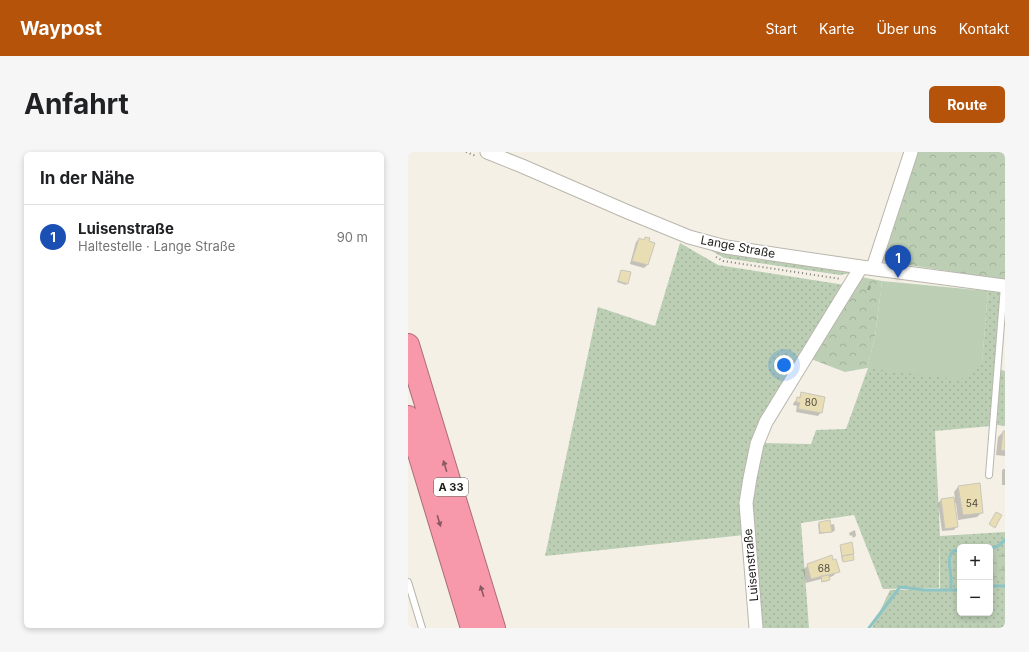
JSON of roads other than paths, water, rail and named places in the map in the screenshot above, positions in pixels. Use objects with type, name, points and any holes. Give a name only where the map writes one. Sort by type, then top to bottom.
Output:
[{"type":"highway","name":"A 33","points":[[408,345],[494,628]]},
{"type":"highway","name":"A 33","points":[[408,417],[472,628]]},
{"type":"street","name":"Lange Straße","points":[[487,152],[689,237],[726,247],[867,268],[1004,286]]},
{"type":"street","name":"Luisenstraße","points":[[756,628],[746,503],[757,444],[766,422],[867,268],[911,152]]},
{"type":"lane","points":[[989,475],[1004,286]]},
{"type":"lane","points":[[408,582],[422,628]]},
{"type":"waterway","points":[[993,548],[1005,540]]},
{"type":"waterway","points":[[950,590],[951,580],[949,560],[953,551],[957,550]]},
{"type":"waterway","points":[[993,586],[1005,586]]},
{"type":"waterway","points":[[869,628],[900,587],[925,590],[957,590]]},
{"type":"place","name":"Luisenstraße","points":[[898,278]]}]
